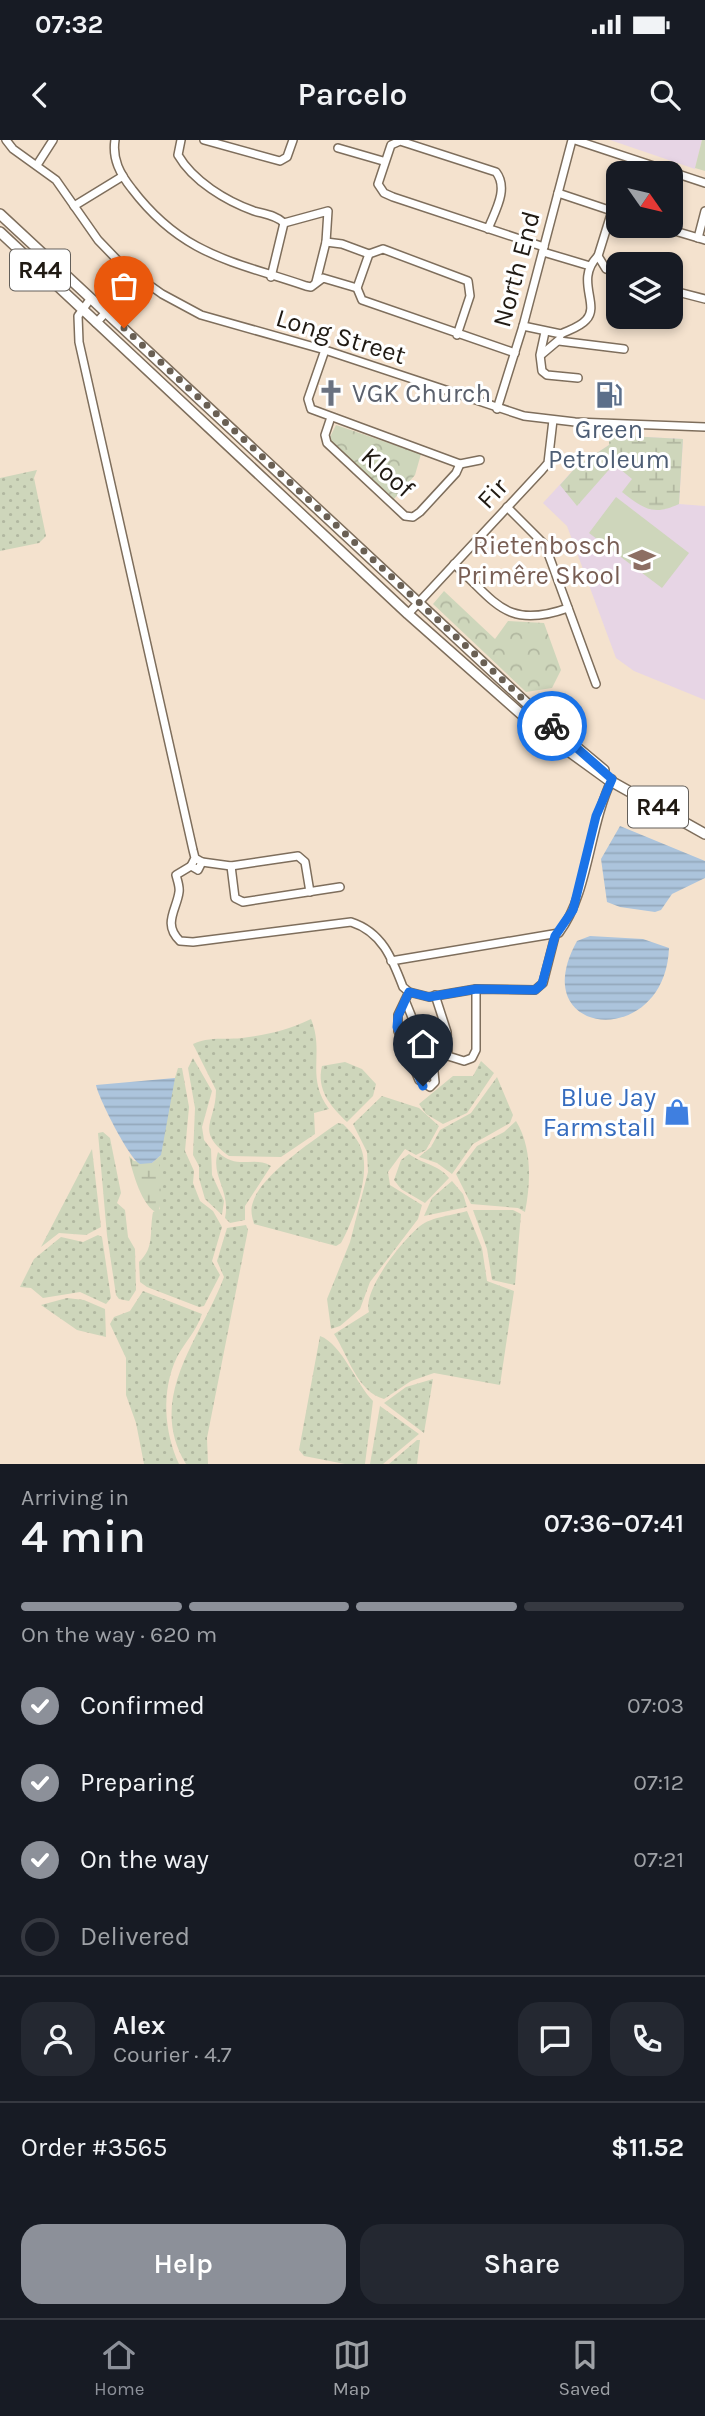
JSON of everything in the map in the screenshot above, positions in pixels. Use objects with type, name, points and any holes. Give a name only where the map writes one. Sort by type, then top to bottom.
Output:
[{"type":"main road","name":"R44","points":[[0,214],[612,779]]},
{"type":"main road","name":"R44","points":[[0,232],[408,614],[538,729],[587,765],[705,834]]},
{"type":"street","name":"Long Street","points":[[6,140],[13,149],[56,180],[98,240],[138,278],[201,315],[324,351],[497,409],[553,420],[705,427]]},
{"type":"street","points":[[37,166],[53,140]]},
{"type":"street","points":[[115,140],[114,157],[123,176],[145,207],[173,232],[222,260],[311,287],[323,278],[357,288],[366,303],[515,353]]},
{"type":"street","points":[[181,140],[178,155],[195,177],[246,208],[284,223]]},
{"type":"street","points":[[204,140],[279,161],[287,157],[293,140]]},
{"type":"street","points":[[573,140],[637,161]]},
{"type":"street","name":"North End","points":[[497,409],[523,326],[573,140]]},
{"type":"street","points":[[488,229],[502,190],[501,179],[496,172],[400,141],[391,145],[383,161],[377,184],[384,193],[590,266]]},
{"type":"street","points":[[338,148],[383,161]]},
{"type":"street","points":[[74,206],[123,176]]},
{"type":"street","points":[[683,176],[705,183]]},
{"type":"street","points":[[558,192],[606,209]]},
{"type":"street","points":[[284,223],[328,211],[326,242],[316,282]]},
{"type":"street","points":[[683,234],[701,239],[705,211]]},
{"type":"street","points":[[271,277],[284,223]]},
{"type":"street","points":[[540,355],[589,316],[591,307],[586,283],[590,266],[598,256],[606,235]]},
{"type":"street","points":[[326,242],[342,244],[369,254],[383,249],[468,281],[470,296],[457,335]]},
{"type":"street","points":[[357,288],[369,254]]},
{"type":"street","points":[[598,256],[602,266],[606,268]]},
{"type":"street","points":[[96,323],[138,278]]},
{"type":"street","points":[[683,293],[705,299]]},
{"type":"street","points":[[91,298],[81,309],[77,324],[79,342],[199,860],[198,870],[191,866],[176,874],[180,891],[172,908],[174,934],[180,940],[193,942],[351,922],[372,931],[382,942],[407,996],[434,1072],[435,1082],[430,1087],[420,1083],[398,1031],[398,1016],[407,996]]},
{"type":"street","points":[[523,326],[560,338],[624,349]]},
{"type":"street","points":[[544,332],[540,355],[543,373],[578,378]]},
{"type":"street","name":"Kloof","points":[[324,351],[308,399],[312,408],[460,464],[456,473],[420,512],[413,517],[405,516],[327,443],[326,435],[331,417]]},
{"type":"street","name":"Fir","points":[[408,614],[548,463],[553,420]]},
{"type":"street","points":[[460,464],[480,460]]},
{"type":"street","points":[[507,507],[545,545],[596,684]]},
{"type":"street","points":[[454,564],[513,615],[542,616],[568,608]]},
{"type":"street","points":[[407,996],[429,997],[476,989],[529,990],[539,987],[555,936],[573,910],[596,816],[612,779]]},
{"type":"street","points":[[199,860],[231,866],[298,856],[305,862],[310,892]]},
{"type":"street","points":[[231,866],[235,898],[243,902],[340,887]]},
{"type":"street","points":[[391,961],[555,936]]},
{"type":"street","points":[[435,995],[447,1032],[448,1056],[464,1061],[472,1058],[476,1050],[476,989]]},
{"type":"shaded area","points":[[610,140],[702,140],[695,169],[683,165],[683,161],[672,161]]},
{"type":"shaded area","name":"Rietenbosch Primêre Skool","points":[[609,435],[683,439],[679,504],[705,506],[705,700],[634,671],[616,658],[567,526],[543,503],[577,466],[609,445]]},
{"type":"green space","points":[[702,140],[705,140],[705,171],[695,168]]},
{"type":"green space","points":[[336,425],[421,454],[415,475],[394,499],[332,443],[330,437]]},
{"type":"green space","points":[[609,435],[683,439],[679,504],[655,510],[637,503],[622,492],[632,479],[614,464],[577,506],[560,485],[577,466],[609,445]]},
{"type":"green space","points":[[37,470],[34,478],[46,536],[39,543],[0,551],[0,478]]},
{"type":"green space","points":[[616,497],[689,553],[662,588],[589,533]]},
{"type":"green space","points":[[444,591],[495,639],[508,621],[544,623],[561,670],[552,688],[526,692],[433,604]]},
{"type":"green space","points":[[311,1019],[315,1031],[318,1086],[329,1109],[314,1113],[315,1134],[281,1157],[229,1156],[212,1139],[209,1126],[216,1090],[193,1044],[211,1039],[269,1034]]},
{"type":"green space","points":[[193,1058],[212,1091],[202,1127],[204,1140],[211,1149],[212,1175],[224,1201],[222,1215],[205,1199],[199,1178],[199,1166],[193,1155],[195,1108],[188,1068]]},
{"type":"green space","points":[[481,1061],[494,1073],[467,1113],[443,1124],[426,1114],[419,1104],[453,1076],[473,1076]]},
{"type":"green space","points":[[345,1062],[362,1069],[376,1084],[373,1096],[347,1122],[326,1097],[321,1083],[322,1066]]},
{"type":"green space","points":[[178,1068],[182,1068],[189,1107],[185,1151],[194,1171],[193,1183],[200,1201],[213,1211],[222,1227],[212,1261],[220,1275],[204,1306],[199,1307],[140,1282],[139,1262],[149,1245],[153,1212],[160,1209],[158,1170],[170,1094]]},
{"type":"green space","points":[[497,1077],[513,1115],[510,1123],[473,1144],[452,1174],[437,1163],[419,1157],[431,1147],[440,1130],[471,1113]]},
{"type":"green space","points":[[382,1096],[419,1108],[439,1126],[426,1150],[416,1155],[405,1149],[388,1172],[390,1185],[422,1205],[418,1219],[370,1282],[360,1309],[340,1326],[331,1329],[327,1299],[350,1242],[368,1172],[367,1152],[353,1124]]},
{"type":"green space","points":[[516,1121],[525,1142],[529,1165],[525,1212],[518,1208],[471,1204],[456,1174],[477,1146],[504,1132]]},
{"type":"green space","points":[[338,1123],[343,1124],[357,1140],[364,1161],[359,1198],[341,1243],[336,1246],[254,1224],[252,1205],[266,1181],[290,1158]]},
{"type":"green space","points":[[103,1132],[110,1138],[121,1193],[117,1203],[125,1210],[128,1237],[135,1249],[136,1290],[129,1301],[119,1299],[116,1295],[107,1235],[98,1133]]},
{"type":"green space","points":[[92,1149],[101,1227],[86,1235],[59,1233],[41,1247]]},
{"type":"green space","points":[[218,1152],[232,1161],[258,1162],[271,1166],[245,1206],[245,1220],[230,1223],[225,1218],[225,1199],[216,1161]]},
{"type":"green space","points":[[409,1154],[440,1170],[449,1178],[425,1203],[401,1189],[394,1180],[401,1160]]},
{"type":"green space","points":[[161,1155],[161,1199],[158,1213],[152,1210],[143,1197],[129,1156],[134,1161],[152,1163]]},
{"type":"green space","points":[[452,1181],[463,1194],[467,1207],[424,1216],[432,1198]]},
{"type":"green space","points":[[473,1210],[513,1210],[521,1214],[515,1285],[492,1280],[487,1249]]},
{"type":"green space","points":[[467,1211],[482,1248],[487,1281],[514,1291],[500,1385],[434,1373],[411,1381],[384,1399],[375,1395],[360,1381],[334,1334],[369,1312],[368,1303],[378,1279],[404,1242],[420,1226],[436,1218]]},
{"type":"green space","points":[[246,1225],[248,1230],[207,1438],[208,1464],[186,1464],[175,1439],[172,1415],[174,1391],[191,1345],[224,1277],[217,1261],[227,1228]]},
{"type":"green space","points":[[98,1235],[102,1237],[111,1298],[106,1304],[80,1292],[43,1298],[31,1288],[20,1287],[34,1259],[61,1237],[83,1242]]},
{"type":"green space","points":[[143,1291],[202,1314],[177,1357],[168,1383],[166,1411],[170,1438],[179,1464],[144,1464],[136,1423],[126,1395],[126,1358],[110,1324],[114,1317],[130,1311]]},
{"type":"green space","points":[[67,1298],[84,1300],[105,1309],[106,1337],[77,1330],[41,1305]]},
{"type":"green space","points":[[320,1336],[335,1347],[373,1401],[365,1464],[345,1464],[304,1456],[299,1450]]},
{"type":"green space","points":[[433,1379],[424,1433],[384,1403],[406,1387]]},
{"type":"green space","points":[[380,1406],[419,1434],[383,1464],[370,1464]]},
{"type":"green space","points":[[420,1440],[417,1464],[389,1464]]},
{"type":"water","points":[[620,826],[705,861],[705,878],[672,894],[661,910],[655,912],[620,907],[607,902],[601,859]]},
{"type":"water","points":[[590,936],[643,939],[669,948],[662,981],[645,1004],[624,1017],[601,1020],[581,1013],[568,997],[565,973],[577,941]]},
{"type":"water","points":[[175,1078],[161,1155],[152,1163],[140,1164],[122,1140],[96,1085]]},
{"type":"way so far","points":[[124,328],[552,726]]},
{"type":"place","name":"VGK Church","points":[[331,393]]},
{"type":"place","name":"Green Petroleum","points":[[609,395]]},
{"type":"place","name":"Rietenbosch Primêre Skool","points":[[642,560]]},
{"type":"place","name":"Blue Jay Farmstall","points":[[677,1112]]},
{"type":"route","points":[[423,1086],[397,1027],[398,1016],[409,992],[429,997],[476,989],[535,990],[542,984],[555,936],[573,910],[596,816],[612,779],[552,726]]}]
